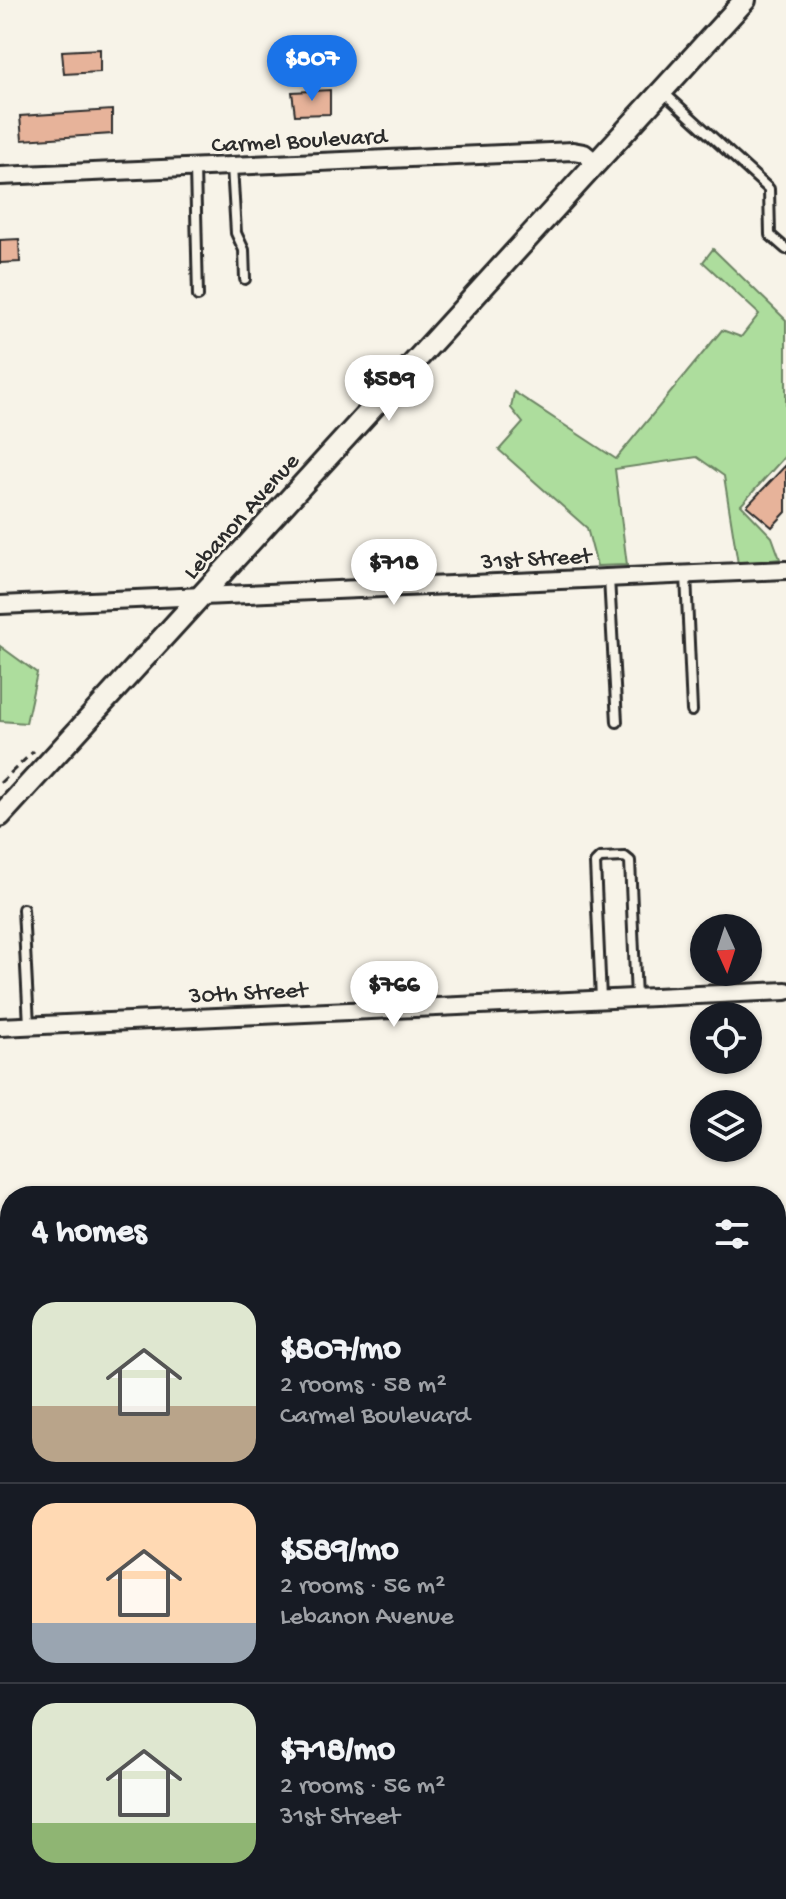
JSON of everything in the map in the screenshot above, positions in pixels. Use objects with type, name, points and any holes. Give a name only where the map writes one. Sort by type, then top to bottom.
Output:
[{"type":"street","name":"Lebanon Avenue","points":[[0,816],[745,0]]},
{"type":"street","name":"Carmel Boulevard","points":[[0,176],[573,151],[584,153],[596,163]]},
{"type":"street","name":"31st Street","points":[[0,605],[786,570]]},
{"type":"street","name":"30th Street","points":[[0,1027],[786,991]]},
{"type":"lane","points":[[662,91],[769,189],[770,235],[786,249]]},
{"type":"lane","points":[[232,166],[236,233],[244,250],[245,279]]},
{"type":"lane","points":[[195,168],[198,296]]},
{"type":"lane","points":[[686,574],[692,711]]},
{"type":"lane","points":[[608,578],[617,722]]},
{"type":"lane","points":[[601,999],[595,863],[600,858],[625,857],[630,861],[636,998]]},
{"type":"lane","points":[[23,909],[29,1025]]},
{"type":"green space","points":[[713,249],[786,320],[786,455],[741,505],[772,537],[780,559],[738,564],[724,476],[697,457],[615,469],[627,565],[597,566],[587,528],[499,450],[523,423],[511,408],[514,392],[616,459],[722,330],[741,337],[759,314],[703,262]]},
{"type":"green space","points":[[0,646],[37,673],[26,723],[0,721]]},
{"type":"building","points":[[100,49],[100,72],[64,74],[62,51]]},
{"type":"building","points":[[330,90],[330,114],[295,115],[292,92]]},
{"type":"building","points":[[112,110],[112,134],[22,140],[20,116]]},
{"type":"building","points":[[19,239],[20,262],[0,263],[0,240]]},
{"type":"building","points":[[786,465],[786,512],[772,527],[747,506]]}]
